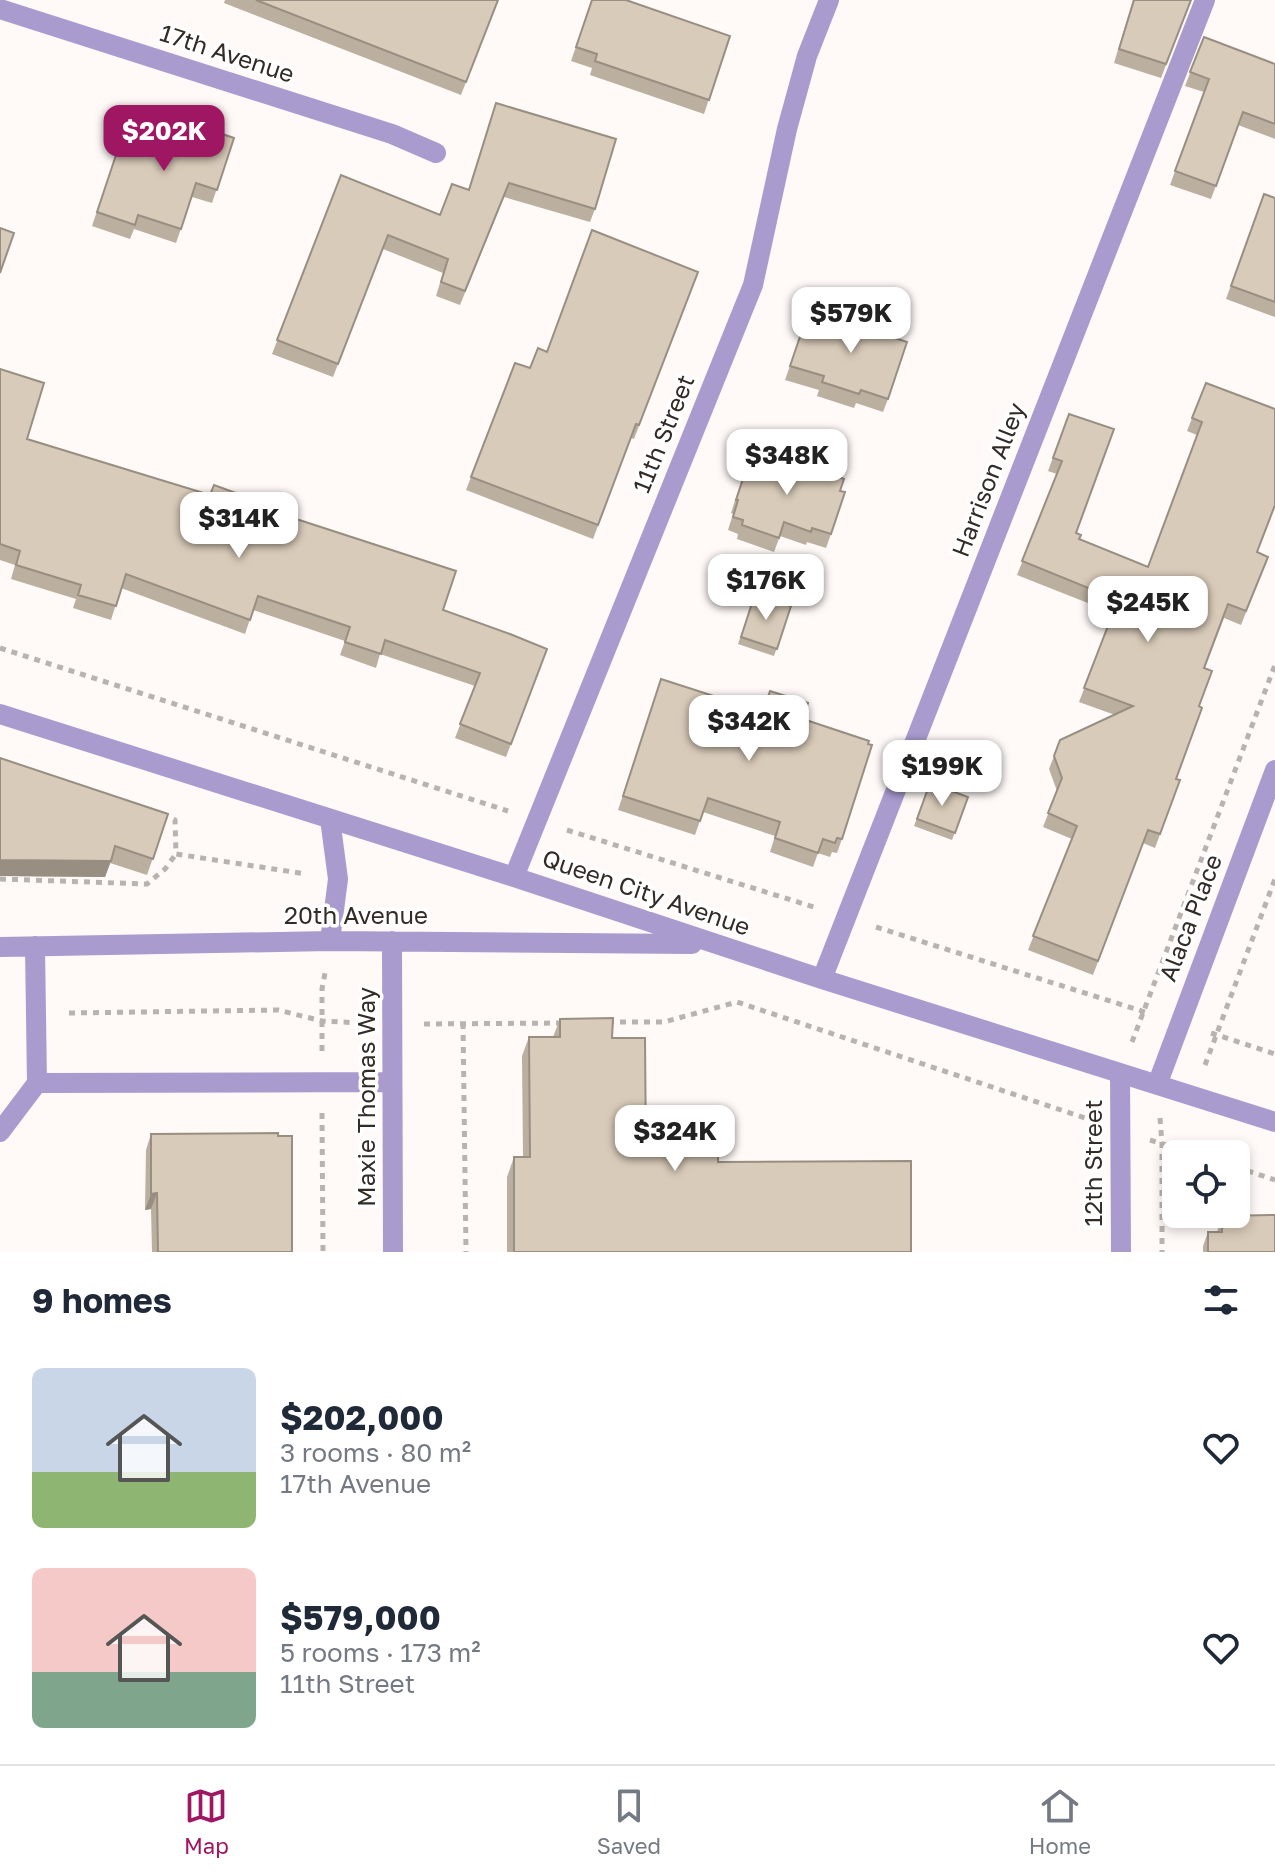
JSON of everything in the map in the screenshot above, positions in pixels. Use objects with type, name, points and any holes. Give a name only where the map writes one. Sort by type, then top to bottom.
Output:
[{"type":"street","name":"11th Street","points":[[514,877],[753,285],[791,114],[807,56],[829,0]]},
{"type":"street","name":"Harrison Alley","points":[[822,979],[1205,0]]},
{"type":"street","name":"17th Avenue","points":[[0,9],[392,134],[436,153]]},
{"type":"street","name":"Queen City Avenue","points":[[0,714],[1275,1122]]},
{"type":"street","name":"Alaca Place","points":[[1157,1085],[1275,770]]},
{"type":"street","points":[[330,819],[338,879],[330,941]]},
{"type":"street","name":"20th Avenue","points":[[0,947],[330,941],[712,944]]},
{"type":"street","name":"Maxie Thomas Way","points":[[392,941],[393,1252]]},
{"type":"street","points":[[0,1132],[37,1083],[35,946]]},
{"type":"street","name":"12th Street","points":[[1120,1073],[1121,1252]]},
{"type":"street","points":[[37,1083],[392,1082]]},
{"type":"path","points":[[0,648],[1275,1054]]},
{"type":"path","points":[[1120,1073],[1275,665]]},
{"type":"path","points":[[0,879],[147,884],[165,869],[176,854],[175,820],[160,816]]},
{"type":"path","points":[[176,854],[338,879]]},
{"type":"path","points":[[1193,1096],[1275,879]]},
{"type":"path","points":[[602,1022],[664,1022],[737,1002],[1162,1144],[1157,1085]]},
{"type":"path","points":[[36,1014],[278,1010],[322,1021],[392,1024],[571,1023]]},
{"type":"path","points":[[463,1023],[466,1252]]},
{"type":"path","points":[[1250,1172],[1275,1180]]},
{"type":"path","points":[[1162,1228],[1162,1252]]},
{"type":"building","points":[[256,0],[498,0],[466,82]]},
{"type":"building","points":[[592,0],[626,0],[730,36],[709,100],[595,61],[597,54],[576,47]]},
{"type":"building","points":[[1134,0],[1191,0],[1166,64],[1119,49]]},
{"type":"building","points":[[1204,37],[1275,64],[1275,124],[1243,112],[1216,186],[1175,171],[1209,79],[1190,72]]},
{"type":"building","points":[[496,103],[616,139],[595,209],[509,183],[465,291],[441,282],[448,259],[388,235],[338,364],[277,340],[341,175],[440,215],[452,184],[469,190]]},
{"type":"building","points":[[171,117],[234,138],[217,190],[196,183],[181,229],[138,215],[135,225],[97,212],[121,140],[130,143],[135,126],[165,136]]},
{"type":"building","points":[[1264,194],[1275,198],[1275,302],[1231,286]]},
{"type":"building","points":[[0,228],[14,233],[0,273]]},
{"type":"building","points":[[592,230],[698,272],[598,525],[471,477],[515,363],[530,368],[538,348],[547,352]]},
{"type":"building","points":[[827,311],[887,331],[885,335],[907,342],[888,399],[822,382],[824,376],[790,366],[803,328],[819,333]]},
{"type":"building","points":[[0,369],[44,383],[27,439],[210,495],[214,485],[288,512],[287,516],[456,571],[443,610],[547,649],[511,744],[460,724],[480,673],[385,640],[381,654],[345,642],[350,627],[258,596],[250,620],[126,574],[116,606],[78,595],[81,585],[16,565],[20,551],[0,544]]},
{"type":"building","points":[[1206,383],[1275,409],[1275,505],[1257,552],[1268,557],[1246,611],[1228,604],[1204,668],[1212,671],[1176,779],[1180,780],[1160,834],[1148,830],[1098,961],[1033,936],[1077,826],[1048,813],[1062,778],[1054,756],[1060,740],[1133,706],[1084,688],[1118,600],[1022,561],[1062,461],[1053,458],[1069,414],[1114,429],[1076,533],[1081,535],[1079,539],[1148,567],[1202,422],[1192,418]]},
{"type":"building","points":[[752,452],[770,459],[771,455],[844,479],[840,491],[845,492],[831,534],[812,528],[811,532],[784,522],[779,538],[742,525],[743,520],[733,517]]},
{"type":"building","points":[[755,594],[791,606],[777,649],[741,637]]},
{"type":"building","points":[[661,679],[763,712],[770,691],[808,703],[803,719],[869,741],[868,744],[872,745],[842,839],[837,838],[835,843],[823,839],[818,853],[775,838],[780,822],[708,798],[700,821],[623,796]]},
{"type":"building","points":[[0,758],[168,814],[153,859],[115,846],[111,861],[0,860]]},
{"type":"building","points":[[930,783],[968,797],[955,833],[917,819]]},
{"type":"building","points":[[613,1018],[612,1038],[645,1038],[646,1152],[718,1151],[718,1162],[911,1161],[911,1252],[514,1252],[514,1157],[530,1157],[529,1037],[560,1037],[560,1019]]},
{"type":"building","points":[[278,1133],[278,1136],[292,1136],[292,1252],[158,1252],[157,1193],[151,1194],[151,1134]]},
{"type":"building","points":[[1250,1215],[1275,1215],[1275,1252],[1208,1252],[1208,1232],[1222,1232],[1222,1228],[1250,1228]]}]
